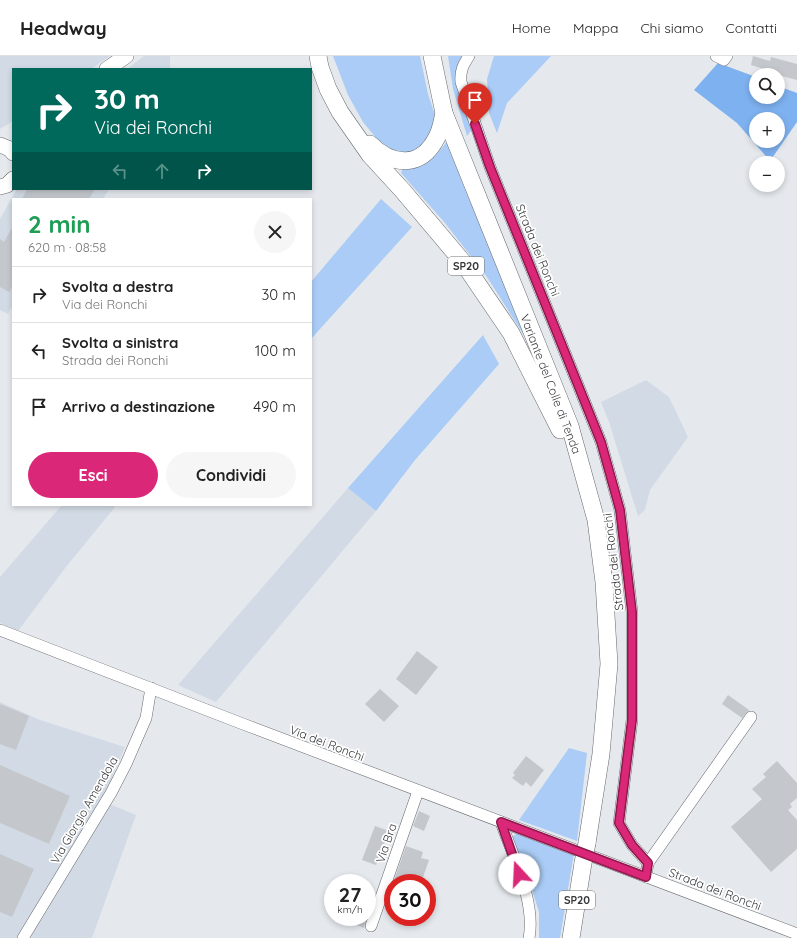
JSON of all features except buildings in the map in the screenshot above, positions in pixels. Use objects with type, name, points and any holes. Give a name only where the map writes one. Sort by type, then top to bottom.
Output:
[{"type":"main road","name":"SP20","points":[[318,56],[320,67],[328,89],[340,112],[370,155],[403,191],[462,261],[512,333],[590,494]]},
{"type":"main road","name":"Variante del Colle di Tenda","points":[[434,59],[444,113],[570,426],[596,520],[604,582],[609,664],[601,754],[571,938]]},
{"type":"main road","name":"SP20","points":[[340,112],[375,149],[388,158],[397,161],[418,158],[430,148],[437,138],[444,113]]},
{"type":"street","points":[[108,68],[126,56]]},
{"type":"street","name":"Strada dei Ronchi","points":[[469,56],[462,65],[460,73],[461,82],[490,167],[601,442],[620,510],[632,612],[632,720],[619,823],[632,845],[648,863]]},
{"type":"street","points":[[716,56],[724,60],[727,56]]},
{"type":"street","points":[[0,144],[12,138]]},
{"type":"street","points":[[0,144],[12,152]]},
{"type":"street","points":[[0,188],[7,185],[12,180]]},
{"type":"street","name":"Via dei Ronchi","points":[[0,630],[646,877]]},
{"type":"street","name":"Via Giorgio Amendola","points":[[23,938],[111,793],[126,764],[146,718],[151,688]]},
{"type":"street","points":[[646,877],[648,863],[751,717]]},
{"type":"street","name":"Via Bra","points":[[376,912],[418,791]]},
{"type":"street","points":[[501,822],[529,900],[531,926],[529,938]]},
{"type":"street","name":"Strada dei Ronchi","points":[[646,877],[797,934]]},
{"type":"shaded area","points":[[0,56],[110,56],[92,68],[12,68],[12,122],[0,129]]},
{"type":"shaded area","points":[[144,56],[170,56],[170,68],[128,68]]},
{"type":"shaded area","points":[[333,56],[420,56],[428,94],[436,118],[433,135],[420,150],[403,154],[382,145],[363,122],[348,95]]},
{"type":"shaded area","points":[[448,56],[462,56],[458,64],[457,73],[462,102],[472,129],[467,136],[453,89]]},
{"type":"shaded area","points":[[494,56],[551,56],[507,103],[497,133],[489,113],[487,79]]},
{"type":"shaded area","points":[[718,63],[749,74],[749,104],[785,104],[785,89],[797,93],[797,122],[785,139],[785,112],[749,112],[749,137],[737,123],[694,90]]},
{"type":"shaded area","points":[[447,141],[462,182],[530,345],[487,277],[445,223],[401,173],[403,168],[418,166],[429,161],[438,153]]},
{"type":"shaded area","points":[[759,148],[779,148],[773,156],[766,156]]},
{"type":"shaded area","points":[[16,190],[108,190],[104,198],[12,198],[12,307],[8,314],[0,310],[0,219]]},
{"type":"shaded area","points":[[381,199],[412,227],[312,338],[312,281]]},
{"type":"shaded area","points":[[483,335],[499,364],[415,460],[376,511],[348,488]]},
{"type":"shaded area","points":[[646,380],[669,397],[688,437],[650,490],[645,510],[638,516],[609,422],[601,402]]},
{"type":"shaded area","points":[[348,488],[376,511],[216,702],[178,685]]},
{"type":"shaded area","points":[[61,506],[115,507],[66,567],[18,631],[0,623],[0,577]]},
{"type":"shaded area","points":[[0,702],[40,720],[125,747],[102,801],[136,815],[92,938],[0,938]]},
{"type":"shaded area","points":[[569,748],[587,753],[577,841],[519,820]]},
{"type":"shaded area","points":[[519,832],[574,853],[560,938],[539,938],[539,912],[527,874],[512,837]]},
{"type":"route","points":[[475,124],[490,167],[601,442],[620,510],[632,612],[632,720],[619,823],[632,845],[648,863],[646,877],[501,822],[519,874]]}]
